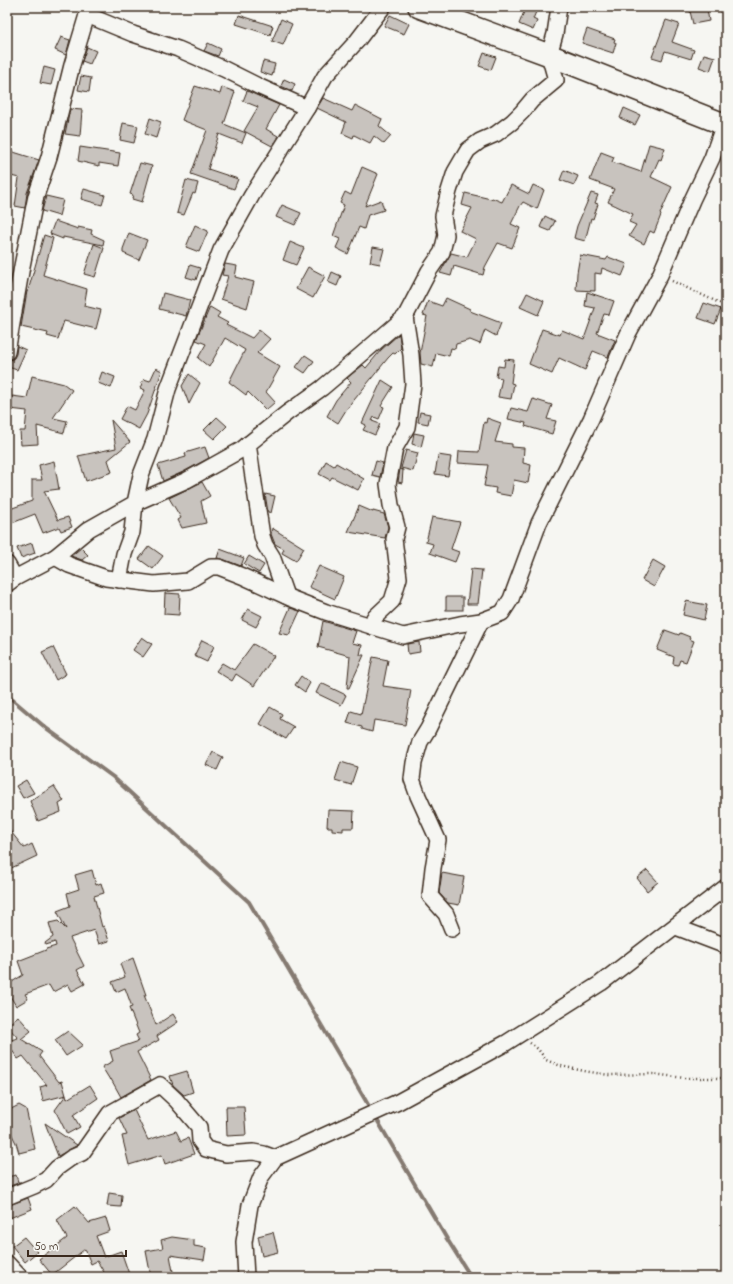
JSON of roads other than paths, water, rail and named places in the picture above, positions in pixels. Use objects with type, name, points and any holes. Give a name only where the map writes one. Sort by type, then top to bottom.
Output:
[{"type":"street","points":[[119,580],[124,554],[132,532],[135,503],[141,475],[155,439],[168,389],[221,250],[325,76],[357,41],[383,7]]},
{"type":"street","points":[[7,564],[11,581],[55,557],[89,529],[135,503],[193,476],[236,453],[322,388],[405,317],[429,271],[442,252],[446,236],[443,216],[449,191],[455,172],[468,150],[480,141],[496,134],[512,122],[532,100],[556,80],[549,55],[555,34],[559,7]]},
{"type":"street","points":[[55,557],[69,565],[106,578],[154,584],[188,581],[211,567],[219,567],[326,612],[403,636],[481,621],[502,613],[511,599],[539,523],[591,419],[628,334],[660,275],[692,200],[712,158],[725,124],[424,8]]},
{"type":"street","points":[[7,352],[36,196],[49,157],[87,11],[211,63],[307,108]]},
{"type":"street","points":[[373,627],[374,618],[392,601],[399,578],[394,539],[397,527],[391,505],[388,484],[395,448],[407,427],[412,390],[411,355],[405,317]]},
{"type":"street","points":[[248,444],[262,536],[265,545],[272,556],[286,596]]},
{"type":"street","points":[[452,929],[446,914],[430,896],[438,840],[418,796],[412,778],[414,763],[420,742],[428,729],[481,621]]},
{"type":"street","points":[[246,1277],[244,1242],[250,1205],[261,1177],[275,1158],[398,1102],[506,1043],[601,983],[676,927],[726,887]]},
{"type":"street","points":[[676,927],[726,946]]},
{"type":"street","points":[[7,1197],[46,1180],[57,1168],[71,1158],[82,1153],[110,1113],[160,1085],[176,1100],[199,1127],[200,1141],[206,1150],[226,1154],[253,1152],[275,1158]]},
{"type":"street","points":[[7,1263],[20,1277]]},
{"type":"waterway","points":[[7,695],[46,728],[113,777],[249,902],[447,1239],[471,1277]]}]
